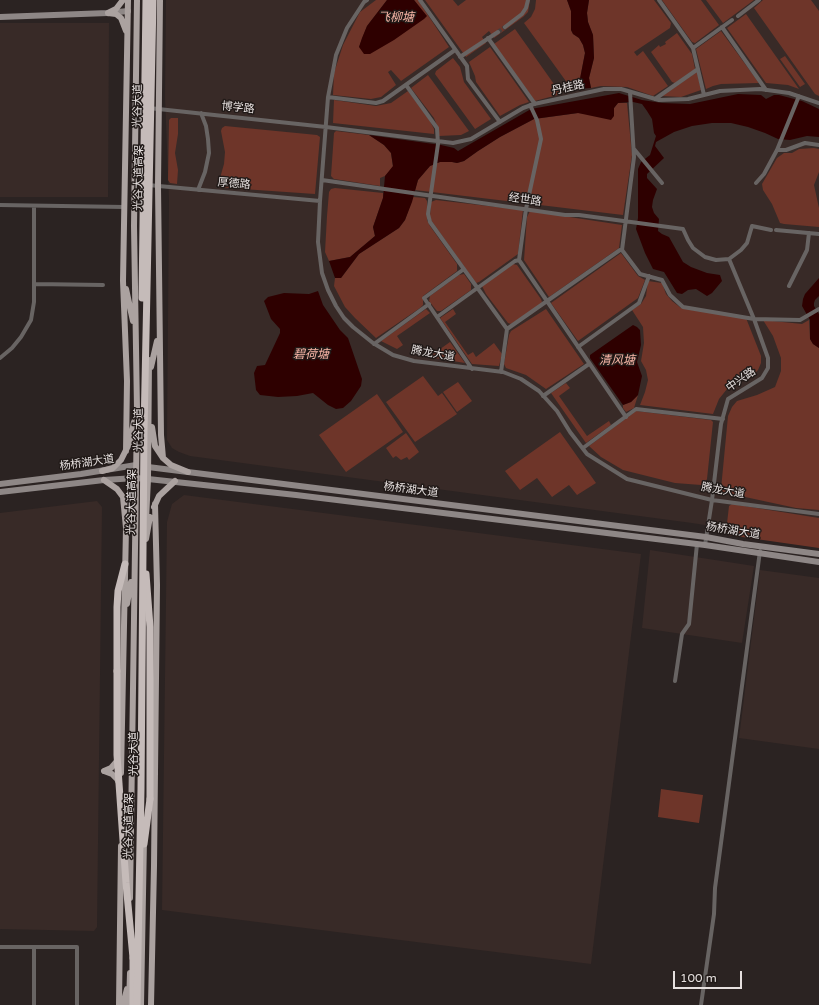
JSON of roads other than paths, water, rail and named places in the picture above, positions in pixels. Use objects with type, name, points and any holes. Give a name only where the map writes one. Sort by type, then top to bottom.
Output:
[{"type":"highway","name":"光谷大道高架","points":[[133,1005],[146,0]]},
{"type":"highway","name":"光谷大道高架","points":[[137,1005],[144,431],[153,0]]},
{"type":"highway","points":[[125,564],[118,591],[117,602],[116,671],[118,755],[126,883],[134,958]]},
{"type":"highway","points":[[139,874],[150,799],[150,627],[146,574]]},
{"type":"main road","points":[[108,13],[116,8],[123,0]]},
{"type":"main road","points":[[126,451],[127,381],[123,274],[128,0]]},
{"type":"main road","name":"光谷大道","points":[[129,1005],[137,409],[134,226],[137,0]]},
{"type":"main road","name":"光谷大道","points":[[141,1005],[144,888],[146,539],[149,412],[146,279],[149,0]]},
{"type":"main road","points":[[160,0],[158,186],[160,435],[163,458]]},
{"type":"main road","points":[[0,17],[128,11]]},
{"type":"main road","points":[[108,13],[116,14],[121,18],[127,35]]},
{"type":"main road","points":[[123,274],[136,338]]},
{"type":"main road","points":[[149,372],[159,328]]},
{"type":"main road","points":[[102,472],[113,468],[121,460],[126,451],[137,409]]},
{"type":"main road","points":[[149,412],[155,446],[163,458],[171,465],[188,472]]},
{"type":"main road","name":"杨桥湖大道","points":[[0,484],[102,472],[136,465],[706,537],[819,554]]},
{"type":"main road","name":"杨桥湖大道","points":[[0,492],[104,480],[136,478],[175,481],[705,545],[819,562]]},
{"type":"main road","points":[[104,480],[117,489],[123,497],[135,531]]},
{"type":"main road","points":[[146,539],[148,523],[159,496],[175,481]]},
{"type":"main road","points":[[119,1005],[123,619],[126,528],[123,497]]},
{"type":"main road","points":[[151,1004],[157,585],[156,504]]},
{"type":"main road","points":[[123,619],[134,569]]},
{"type":"main road","points":[[121,788],[117,779],[112,774],[104,771],[111,768],[117,762],[122,749]]},
{"type":"main road","points":[[121,807],[130,872]]},
{"type":"main road","points":[[130,886],[144,888]]},
{"type":"main road","points":[[142,957],[151,1004]]},
{"type":"main road","points":[[123,1005],[130,978]]},
{"type":"street","name":"腾龙大道","points":[[367,0],[364,2],[347,28],[336,55],[328,97],[320,202],[318,242],[322,273],[328,290],[344,318],[374,344],[393,355],[414,361],[501,372],[521,379],[539,392],[556,411],[587,454],[627,479],[712,500],[819,514]]},
{"type":"street","points":[[420,0],[466,66],[468,79],[500,122]]},
{"type":"street","points":[[505,27],[522,14],[526,8],[528,0]]},
{"type":"street","points":[[659,0],[693,48],[704,95]]},
{"type":"street","points":[[738,16],[758,0]]},
{"type":"street","points":[[693,48],[732,20]]},
{"type":"street","points":[[722,27],[766,90]]},
{"type":"street","points":[[460,58],[498,32]]},
{"type":"street","points":[[488,38],[532,106],[541,139],[526,209],[519,260],[626,417]]},
{"type":"street","points":[[328,97],[376,102],[383,101],[455,50]]},
{"type":"street","points":[[655,99],[698,69]]},
{"type":"street","points":[[406,85],[437,128],[438,143],[428,214],[430,222],[507,329],[501,372]]},
{"type":"street","name":"丹桂路","points":[[326,127],[453,144],[471,139],[532,106],[604,89],[621,89],[630,93],[655,99],[688,100],[720,91],[760,89],[789,93],[799,98],[819,103]]},
{"type":"street","points":[[630,93],[629,103],[634,149],[622,250],[640,274],[662,280],[670,295],[682,306],[754,319],[800,320],[818,310]]},
{"type":"street","points":[[756,183],[764,174],[777,150],[799,98]]},
{"type":"street","name":"博学路","points":[[149,108],[326,127]]},
{"type":"street","points":[[198,190],[205,172],[209,153],[206,126],[201,114]]},
{"type":"street","points":[[777,150],[786,150],[805,143],[819,145]]},
{"type":"street","points":[[634,149],[662,183]]},
{"type":"street","name":"经世路","points":[[322,180],[565,215],[579,215],[683,229],[693,248],[705,257],[716,260],[729,259]]},
{"type":"street","name":"厚德路","points":[[147,185],[320,202]]},
{"type":"street","points":[[0,205],[124,207]]},
{"type":"street","points":[[0,358],[12,348],[21,337],[31,320],[35,284],[34,206]]},
{"type":"street","points":[[729,259],[741,250],[747,243],[752,226],[773,230],[819,234]]},
{"type":"street","points":[[789,286],[807,250],[809,233]]},
{"type":"street","points":[[507,329],[622,250]]},
{"type":"street","name":"中兴路","points":[[705,545],[723,419],[728,399],[742,392],[762,378],[768,368],[768,358],[754,319],[729,259]]},
{"type":"street","points":[[438,317],[515,261],[519,260]]},
{"type":"street","points":[[464,269],[424,298],[472,369]]},
{"type":"street","points":[[578,347],[639,303],[649,276]]},
{"type":"street","points":[[35,284],[103,285]]},
{"type":"street","points":[[374,344],[429,304]]},
{"type":"street","points":[[542,396],[589,364]]},
{"type":"street","points":[[583,448],[636,409],[723,419]]},
{"type":"street","points":[[675,681],[682,634],[688,624],[697,544]]},
{"type":"street","points":[[701,1005],[714,914],[715,888],[760,546]]},
{"type":"street","points":[[0,947],[77,946],[77,1005]]},
{"type":"street","points":[[34,947],[34,1005]]},
{"type":"water","name":"飞柳塘","points":[[387,0],[414,0],[427,16],[394,40],[370,54],[364,54],[359,47],[367,26]]},
{"type":"water","points":[[567,0],[589,0],[587,13],[588,22],[593,35],[594,58],[589,78],[591,88],[578,89],[585,53],[579,38],[573,34],[571,30],[571,11]]},
{"type":"water","points":[[619,93],[642,100],[662,103],[690,104],[738,94],[761,95],[766,99],[774,95],[779,95],[802,101],[819,109],[819,137],[807,136],[790,140],[778,139],[748,127],[731,123],[712,123],[692,126],[674,132],[656,142],[655,146],[664,158],[647,174],[647,178],[657,189],[652,207],[654,213],[659,219],[658,231],[669,237],[683,262],[691,267],[707,273],[720,275],[722,281],[712,293],[707,296],[696,289],[688,290],[682,294],[677,293],[664,272],[653,269],[645,253],[636,229],[638,218],[638,169],[641,162],[650,155],[656,136],[654,133],[652,119],[647,111],[642,104],[633,102],[618,103],[614,108],[614,116],[611,120],[578,113],[534,119],[500,137],[464,161],[457,163],[440,162],[430,166],[418,180],[405,220],[399,228],[359,254],[341,278],[335,278],[329,261],[350,257],[375,236],[373,227],[383,198],[385,176],[393,166],[391,153],[384,145],[369,135],[441,145],[454,148],[458,151],[531,109]]},
{"type":"water","points":[[819,278],[819,296],[815,300],[814,306],[819,314],[819,348],[813,344],[810,339],[810,320],[802,306],[805,294]]},
{"type":"water","name":"碧荷塘","points":[[318,291],[323,305],[340,330],[348,338],[362,379],[361,386],[351,401],[343,408],[336,409],[328,405],[313,393],[278,397],[260,395],[256,390],[254,373],[257,366],[265,365],[280,333],[280,329],[271,319],[264,301],[268,297],[284,293],[309,294]]},
{"type":"water","name":"清风塘","points":[[633,325],[640,330],[641,345],[637,362],[642,376],[638,395],[631,402],[623,405],[590,358],[590,355]]},
{"type":"tunnel","points":[[498,32],[505,27]]}]
